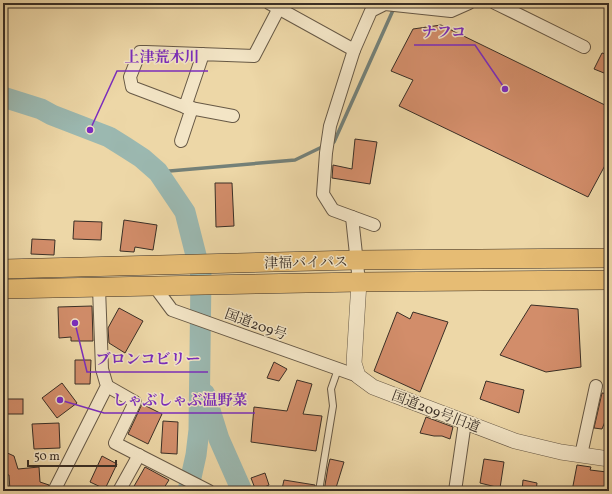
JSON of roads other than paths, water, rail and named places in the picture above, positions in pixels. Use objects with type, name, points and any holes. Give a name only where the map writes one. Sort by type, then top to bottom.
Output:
[{"type":"highway","name":"津福バイパス","points":[[3,270],[356,260],[609,258]]},
{"type":"highway","name":"津福バイパス","points":[[3,290],[359,282],[609,280]]},
{"type":"street","points":[[374,224],[333,210],[323,194],[326,153],[330,126],[354,50],[370,11],[385,4],[450,11],[469,3]]},
{"type":"street","points":[[495,3],[584,47]]},
{"type":"street","points":[[233,116],[189,107],[132,87],[130,77],[140,52],[254,56],[274,6],[354,50]]},
{"type":"street","points":[[181,141],[203,54]]},
{"type":"street","points":[[352,217],[359,282],[354,362],[358,376]]},
{"type":"street","name":"国道209号","points":[[155,287],[172,310],[358,376]]},
{"type":"street","points":[[54,491],[107,386],[102,369],[99,288]]},
{"type":"street","name":"国道209号旧道","points":[[358,376],[373,387],[514,441],[561,452],[609,459]]},
{"type":"street","points":[[107,386],[135,402],[115,443],[209,491]]},
{"type":"street","points":[[581,455],[596,386]]},
{"type":"street","points":[[455,491],[465,422]]},
{"type":"street","points":[[119,491],[139,455]]},
{"type":"lane","points":[[319,491],[333,406],[331,389],[338,369]]},
{"type":"waterway","points":[[331,143],[334,142],[394,8]]},
{"type":"waterway","points":[[3,97],[41,109],[52,115],[109,137],[125,147],[142,158],[158,172],[185,212],[201,275],[199,430],[196,455],[188,491]]},
{"type":"waterway","points":[[158,172],[295,160],[324,146]]},
{"type":"waterway","points":[[205,394],[219,439],[242,491]]},
{"type":"place","name":"ナフコ","points":[[505,89]]},
{"type":"place","name":"上津荒木川","points":[[90,130]]},
{"type":"place","name":"ブロンコビリー","points":[[75,323]]},
{"type":"place","name":"しゃぶしゃぶ温野菜","points":[[60,400]]}]
